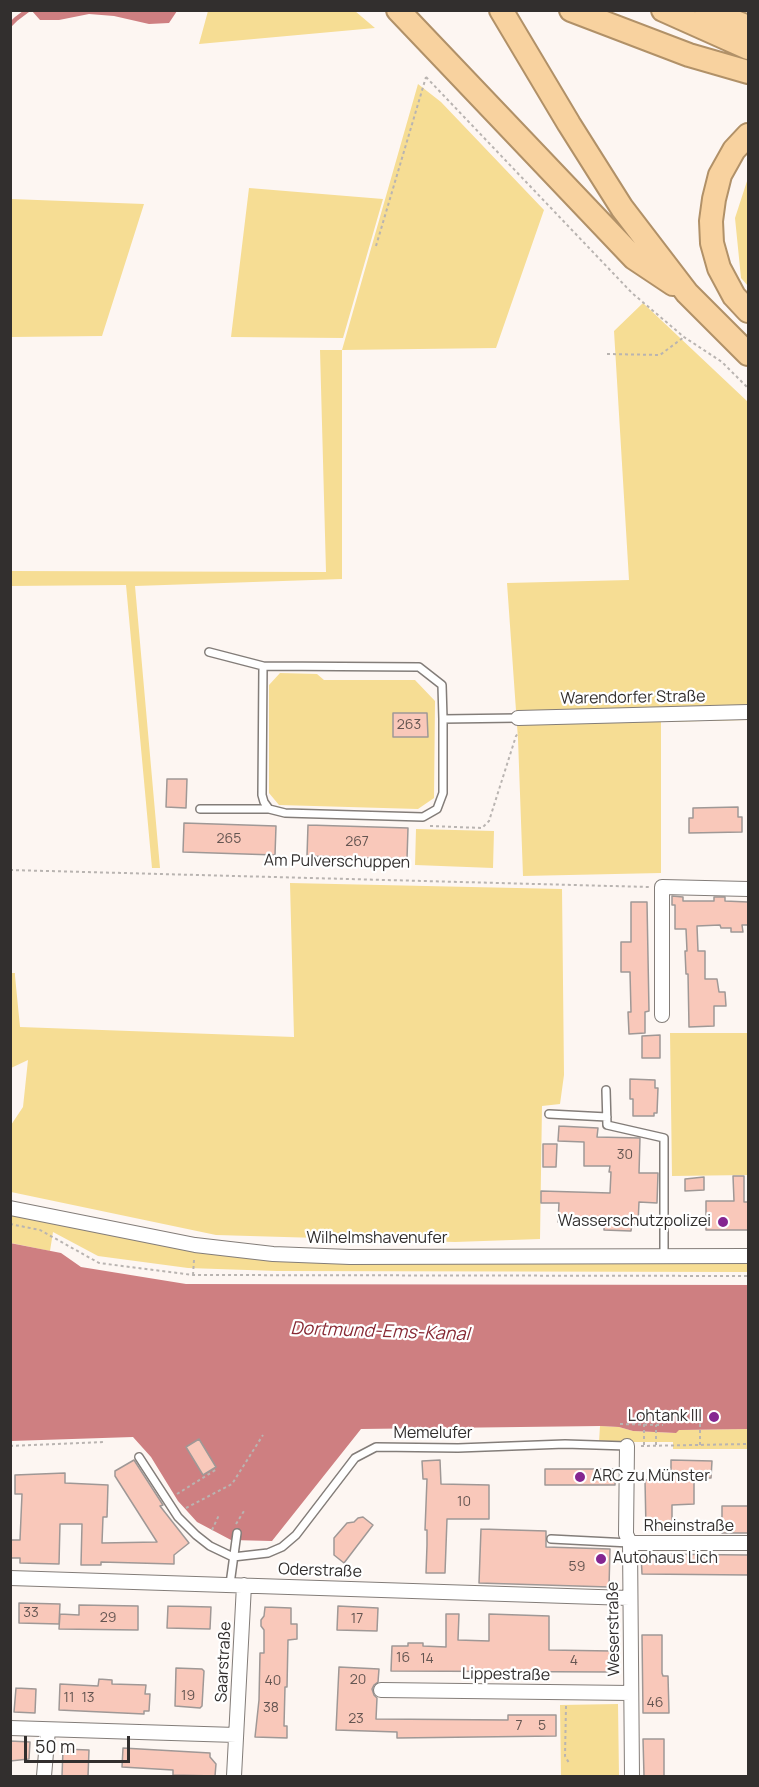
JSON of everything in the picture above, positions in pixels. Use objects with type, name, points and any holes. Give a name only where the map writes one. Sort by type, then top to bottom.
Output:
[{"type":"highway","points":[[398,10],[634,258],[687,294]]},
{"type":"highway","points":[[571,10],[689,55],[748,72]]},
{"type":"highway","points":[[663,10],[748,48]]},
{"type":"highway","points":[[706,10],[748,27]]},
{"type":"highway","points":[[506,18],[622,208],[687,294],[748,354]]},
{"type":"highway","points":[[748,135],[734,150],[720,176],[711,221],[712,243],[719,268],[734,296],[748,311]]},
{"type":"street","name":"Warendorfer Straße","points":[[524,718],[748,712]]},
{"type":"street","points":[[662,1015],[662,887],[748,889]]},
{"type":"street","name":"Wilhelmshavenufer","points":[[10,1208],[195,1245],[273,1254],[350,1257],[748,1256]]},
{"type":"street","name":"Weserstraße","points":[[627,1446],[626,1534],[630,1543],[632,1776]]},
{"type":"street","name":"Rheinstraße","points":[[630,1543],[748,1543]]},
{"type":"street","name":"Oderstraße","points":[[10,1578],[629,1598]]},
{"type":"street","name":"Saarstraße","points":[[234,1776],[237,1585]]},
{"type":"street","name":"Lippestraße","points":[[381,1690],[631,1693]]},
{"type":"street","points":[[10,1728],[236,1735]]},
{"type":"street","points":[[44,1776],[48,1730]]},
{"type":"lane","points":[[200,809],[269,809],[285,813],[423,817],[437,809],[443,794],[442,685],[419,667],[263,666],[209,652]]},
{"type":"lane","points":[[263,666],[262,795],[269,809]]},
{"type":"lane","points":[[444,719],[524,718]]},
{"type":"lane","points":[[606,1090],[608,1125],[664,1138],[663,1256]]},
{"type":"lane","points":[[549,1114],[607,1117]]},
{"type":"lane","name":"Memelufer","points":[[233,1557],[268,1553],[282,1547],[296,1534],[355,1458],[376,1447],[458,1448],[565,1444],[627,1446]]},
{"type":"lane","points":[[139,1456],[166,1499],[196,1536],[233,1557]]},
{"type":"lane","points":[[237,1533],[233,1557],[237,1585]]},
{"type":"lane","points":[[551,1539],[630,1543]]},
{"type":"path","points":[[376,246],[426,77],[632,293],[684,337],[722,362],[748,388]]},
{"type":"path","points":[[607,354],[660,356],[684,337]]},
{"type":"path","points":[[423,817],[429,825],[482,828],[489,821],[524,718]]},
{"type":"path","name":"Am Pulverschuppen","points":[[10,870],[662,887]]},
{"type":"path","points":[[700,1421],[700,1445]]},
{"type":"path","points":[[620,1424],[663,1425]]},
{"type":"path","points":[[644,1424],[644,1446]]},
{"type":"path","points":[[656,1445],[657,1425]]},
{"type":"path","points":[[176,1513],[232,1484],[263,1435]]},
{"type":"path","points":[[10,1446],[104,1442]]},
{"type":"path","points":[[627,1446],[748,1444]]},
{"type":"path","points":[[166,1499],[217,1468]]},
{"type":"path","points":[[212,1530],[219,1515]]},
{"type":"path","points":[[563,1693],[562,1703],[567,1707],[566,1756],[569,1762]]},
{"type":"shaded area","points":[[208,11],[355,11],[375,28],[199,44]]},
{"type":"shaded area","points":[[418,84],[441,102],[544,210],[496,348],[342,350]]},
{"type":"shaded area","points":[[748,178],[748,286],[741,278],[735,218]]},
{"type":"shaded area","points":[[249,188],[383,199],[343,338],[231,337]]},
{"type":"shaded area","points":[[11,199],[144,204],[102,336],[11,337]]},
{"type":"shaded area","points":[[643,303],[748,402],[748,720],[661,722],[661,873],[523,876],[518,739],[507,583],[629,580],[614,331]]},
{"type":"shaded area","points":[[320,350],[342,350],[342,579],[135,586],[160,868],[152,868],[126,585],[11,586],[11,571],[326,572]]},
{"type":"shaded area","points":[[280,673],[317,674],[324,680],[415,680],[435,701],[434,798],[418,809],[279,805],[269,793],[269,685]]},
{"type":"shaded area","points":[[416,829],[494,831],[493,868],[415,865]]},
{"type":"shaded area","points":[[290,883],[562,889],[564,1075],[560,1104],[542,1106],[540,1239],[455,1242],[216,1235],[11,1192],[11,1125],[23,1107],[28,1060],[11,1068],[11,973],[15,973],[20,1027],[294,1037]]},
{"type":"shaded area","points":[[670,1033],[748,1033],[748,1175],[672,1176]]},
{"type":"shaded area","points":[[11,1215],[191,1251],[748,1264],[748,1272],[277,1271],[188,1268],[98,1256],[53,1232],[50,1251],[11,1243]]},
{"type":"shaded area","points":[[600,1426],[619,1427],[633,1431],[675,1433],[678,1430],[748,1429],[748,1449],[673,1449],[673,1442],[599,1442]]},
{"type":"shaded area","points":[[618,1704],[619,1776],[561,1776],[560,1705]]},
{"type":"water","points":[[32,11],[177,11],[169,23],[149,24],[114,16],[89,14],[59,20],[40,20]]},
{"type":"water","name":"Dortmund-Ems-Kanal","points":[[10,1243],[61,1253],[81,1267],[186,1284],[748,1285],[748,1429],[679,1430],[676,1433],[633,1431],[619,1427],[600,1426],[361,1429],[272,1541],[231,1540],[197,1522],[178,1501],[151,1457],[133,1437],[11,1441]]},
{"type":"building","points":[[393,713],[427,713],[428,737],[393,737]]},
{"type":"building","points":[[167,779],[187,779],[186,808],[166,807]]},
{"type":"building","points":[[738,807],[738,817],[742,817],[742,832],[689,833],[689,818],[693,818],[693,808]]},
{"type":"building","points":[[184,823],[276,826],[275,855],[183,852]]},
{"type":"building","points":[[308,825],[408,828],[407,859],[307,856]]},
{"type":"building","points":[[672,896],[683,897],[683,901],[714,901],[714,897],[725,897],[725,901],[748,902],[748,925],[742,925],[743,932],[731,932],[731,928],[721,928],[720,925],[697,926],[698,951],[705,951],[705,979],[717,979],[719,992],[725,992],[726,1006],[714,1006],[714,1026],[689,1027],[686,929],[675,929],[675,905],[672,905]]},
{"type":"building","points":[[631,902],[647,902],[649,1011],[645,1012],[645,1033],[629,1034],[630,972],[621,972],[621,942],[631,942]]},
{"type":"building","points":[[660,1035],[660,1058],[642,1058],[642,1036]]},
{"type":"building","points":[[630,1079],[655,1080],[655,1088],[658,1088],[657,1113],[654,1113],[654,1116],[633,1116]]},
{"type":"building","points":[[559,1126],[598,1128],[597,1137],[640,1138],[639,1173],[658,1173],[657,1203],[639,1202],[638,1224],[632,1224],[631,1231],[604,1230],[604,1224],[558,1222],[559,1203],[541,1203],[541,1191],[610,1193],[610,1166],[584,1166],[584,1142],[558,1141]]},
{"type":"building","points":[[543,1144],[557,1144],[556,1167],[543,1167]]},
{"type":"building","points":[[733,1176],[744,1176],[744,1202],[748,1202],[748,1230],[706,1230],[706,1201],[734,1201]]},
{"type":"building","points":[[704,1177],[704,1190],[685,1191],[685,1179]]},
{"type":"building","points":[[199,1439],[216,1467],[203,1475],[186,1447]]},
{"type":"building","points":[[134,1460],[163,1505],[160,1506],[189,1543],[174,1555],[174,1564],[101,1562],[101,1565],[81,1565],[82,1524],[60,1524],[59,1564],[20,1563],[20,1558],[10,1558],[10,1540],[20,1540],[22,1494],[15,1494],[15,1475],[65,1473],[65,1483],[108,1485],[107,1517],[103,1517],[102,1543],[157,1542],[115,1476],[115,1471]]},
{"type":"building","points":[[440,1460],[441,1484],[489,1485],[489,1519],[447,1519],[445,1573],[426,1573],[427,1479],[423,1479],[422,1461]]},
{"type":"building","points":[[671,1460],[712,1461],[711,1478],[694,1478],[694,1504],[672,1505],[672,1529],[646,1529],[645,1480],[671,1480]]},
{"type":"building","name":"ARC zu Münster","points":[[545,1469],[615,1469],[615,1485],[545,1485]]},
{"type":"building","points":[[722,1506],[748,1506],[748,1533],[722,1533]]},
{"type":"building","points":[[363,1517],[373,1525],[344,1563],[334,1555],[334,1538],[347,1523]]},
{"type":"building","points":[[481,1529],[546,1531],[546,1547],[610,1549],[609,1587],[479,1583]]},
{"type":"building","points":[[641,1554],[748,1555],[748,1575],[642,1574]]},
{"type":"building","points":[[19,1603],[60,1604],[59,1624],[19,1623]]},
{"type":"building","points":[[79,1605],[138,1606],[138,1630],[59,1629],[60,1614],[79,1615]]},
{"type":"building","points":[[168,1606],[211,1607],[210,1629],[167,1628]]},
{"type":"building","points":[[338,1606],[378,1608],[377,1631],[337,1630]]},
{"type":"building","points":[[265,1607],[291,1608],[291,1624],[297,1624],[297,1639],[288,1640],[284,1726],[287,1726],[287,1738],[255,1737],[260,1653],[264,1653],[264,1630],[261,1620]]},
{"type":"building","points":[[446,1614],[459,1614],[458,1640],[489,1641],[489,1614],[549,1616],[549,1650],[611,1651],[611,1672],[391,1671],[392,1646],[423,1643],[423,1646],[446,1647]]},
{"type":"building","points":[[642,1635],[662,1635],[662,1673],[663,1676],[668,1676],[669,1713],[643,1713]]},
{"type":"building","points":[[339,1667],[379,1669],[378,1682],[372,1689],[377,1698],[376,1719],[508,1720],[508,1715],[556,1715],[556,1736],[397,1738],[397,1732],[336,1730]]},
{"type":"building","points":[[176,1668],[204,1671],[200,1708],[175,1706]]},
{"type":"building","points":[[99,1679],[112,1680],[112,1684],[146,1685],[145,1694],[150,1694],[149,1711],[144,1711],[144,1714],[59,1710],[60,1684],[98,1686]]},
{"type":"building","points":[[16,1688],[36,1689],[35,1713],[14,1712]]},
{"type":"building","points":[[643,1739],[664,1739],[664,1776],[644,1776]]},
{"type":"building","points":[[10,1741],[30,1742],[29,1759],[10,1761]]},
{"type":"building","points":[[123,1748],[210,1753],[210,1757],[216,1764],[215,1776],[173,1775],[173,1770],[122,1767]]},
{"type":"building","points":[[63,1749],[89,1750],[88,1776],[62,1776]]},
{"type":"waterway","points":[[10,25],[28,10]]},
{"type":"place","name":"Wasserschutzpolizei","points":[[723,1222]]},
{"type":"place","name":"Lohtank III","points":[[714,1417]]},
{"type":"place","name":"ARC zu Münster","points":[[580,1477]]},
{"type":"place","name":"Autohaus Lich","points":[[601,1559]]}]
